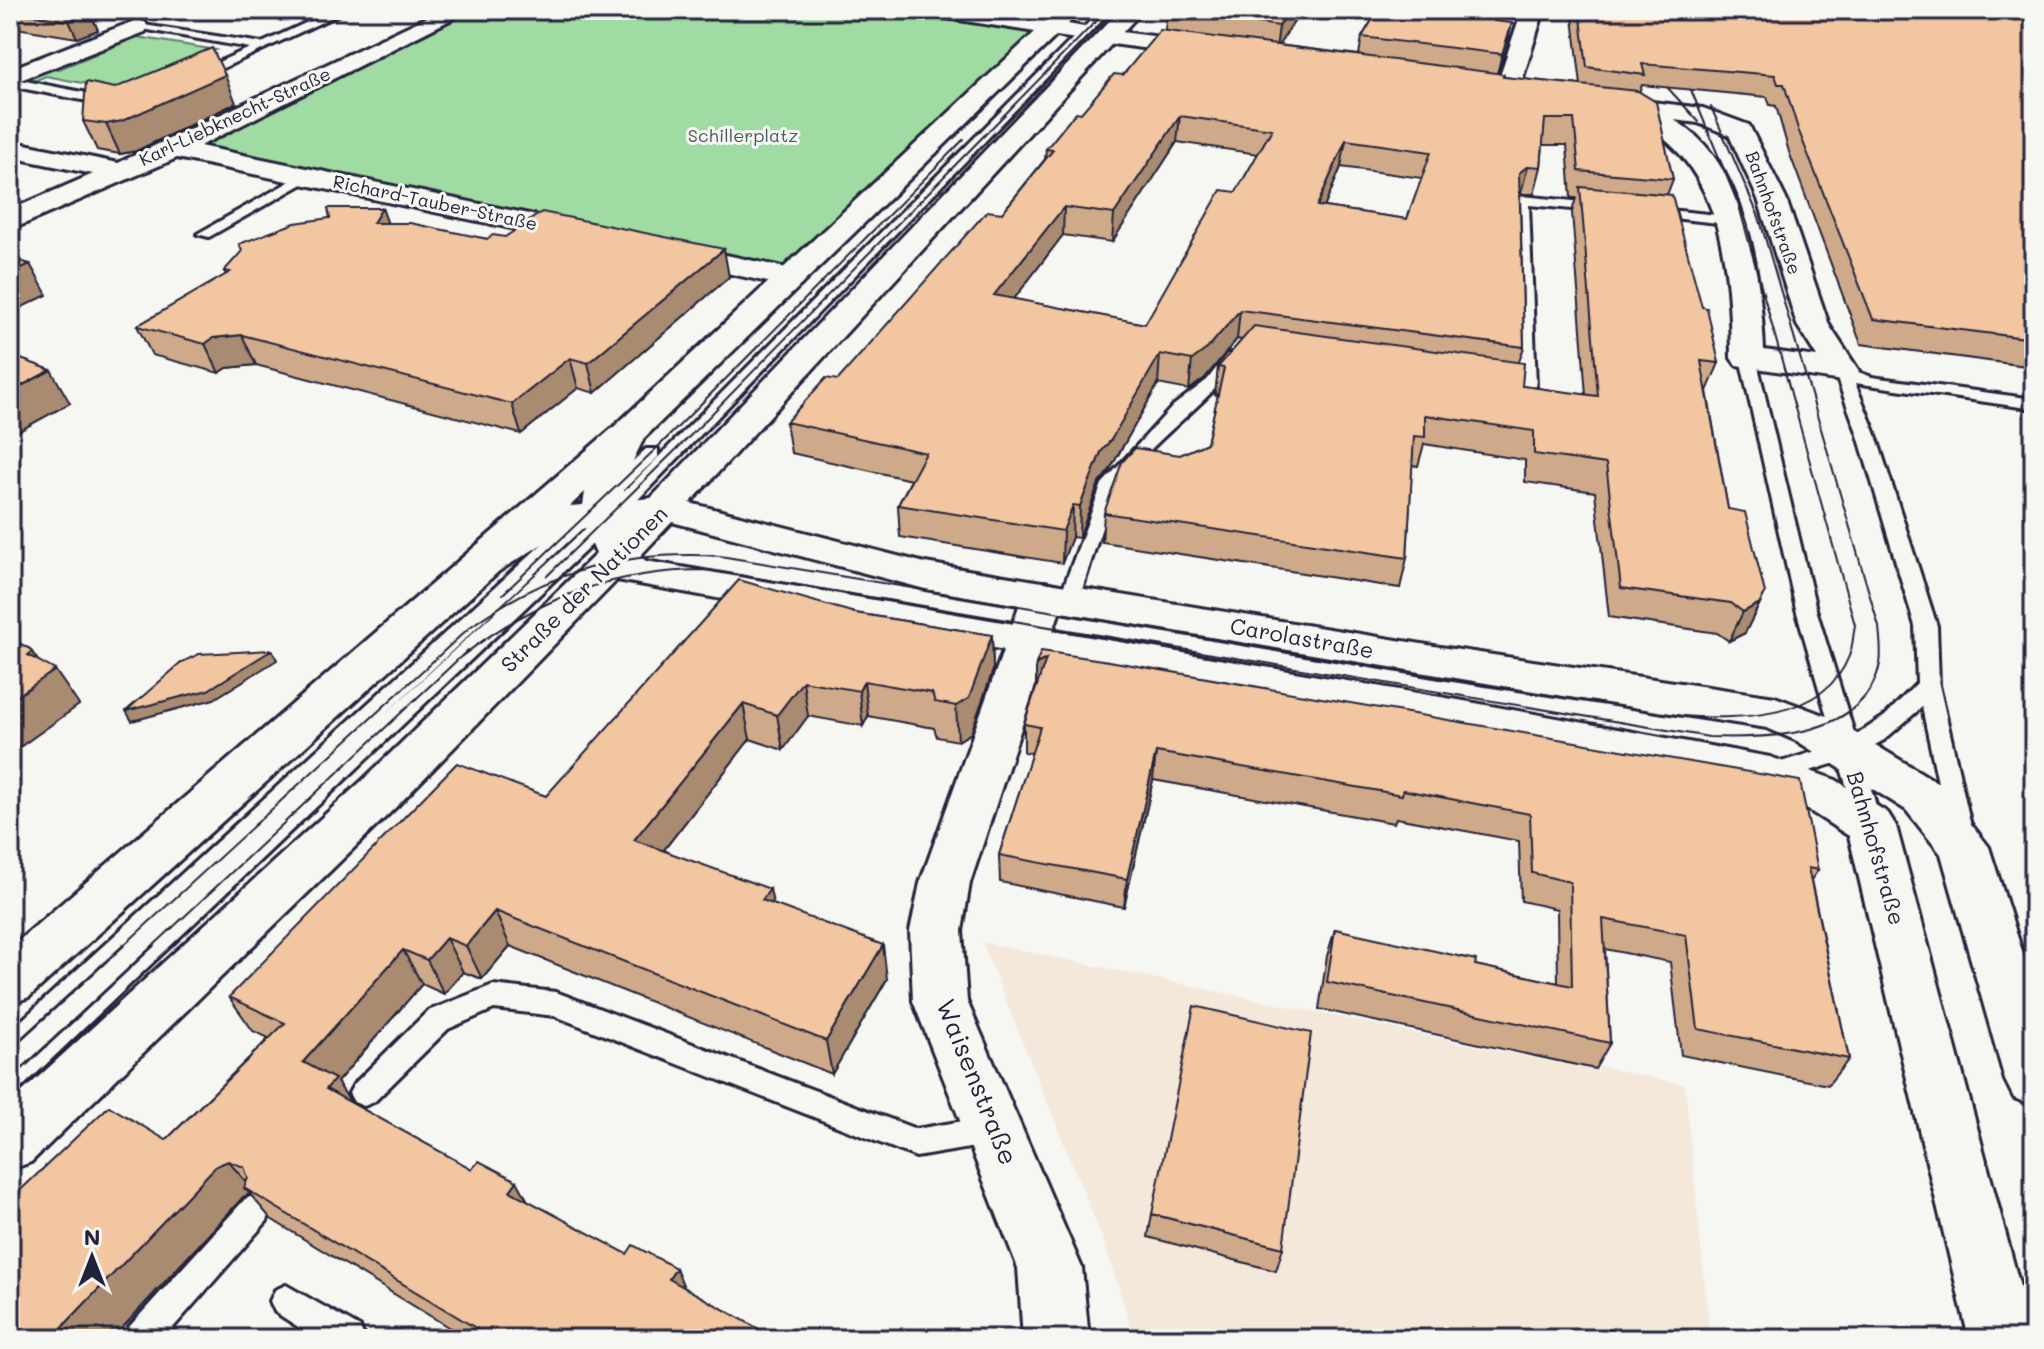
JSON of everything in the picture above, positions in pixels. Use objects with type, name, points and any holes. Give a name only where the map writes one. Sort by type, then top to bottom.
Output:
[{"type":"main road","name":"Karl-Liebknecht-Straße","points":[[10,221],[116,171],[174,149],[459,10]]},
{"type":"main road","points":[[940,10],[1229,53]]},
{"type":"main road","name":"Straße der Nationen","points":[[10,981],[487,561],[629,433],[790,278],[962,139],[1077,28],[1132,10]]},
{"type":"main road","points":[[1507,90],[1533,10]]},
{"type":"main road","points":[[95,19],[137,27]]},
{"type":"main road","points":[[10,80],[137,27]]},
{"type":"main road","name":"Straße der Nationen","points":[[10,1142],[382,791],[605,520],[665,508],[1012,139],[1077,28]]},
{"type":"main road","points":[[1476,86],[1533,94]]},
{"type":"main road","points":[[1572,99],[1626,107]]},
{"type":"main road","name":"Bahnhofstraße","points":[[1626,107],[1663,122],[1687,139],[1708,168],[1727,220],[1747,301],[1748,358]]},
{"type":"main road","name":"Bahnhofstraße","points":[[1626,107],[1716,120],[1731,125],[1744,136],[1772,199],[1813,325],[1842,371]]},
{"type":"main road","points":[[10,149],[116,171]]},
{"type":"main road","name":"Richard-Tauber-Straße","points":[[174,149],[790,278]]},
{"type":"main road","points":[[1748,358],[1842,371]]},
{"type":"main road","points":[[487,561],[538,529],[605,520],[608,467],[629,433]]},
{"type":"main road","name":"Carolastraße","points":[[665,508],[1047,611],[1770,775],[1819,793],[1871,826]]},
{"type":"main road","name":"Carolastraße","points":[[605,520],[633,572],[654,579],[751,591],[1047,611],[1440,662],[1775,713],[1813,729],[1923,797],[1964,847]]},
{"type":"main road","name":"Waisenstraße","points":[[1047,611],[945,883],[936,931],[940,1001],[996,1129],[1050,1268],[1056,1339]]},
{"type":"main road","name":"Bahnhofstraße","points":[[1871,826],[1995,1309]]},
{"type":"main road","name":"Bahnhofstraße","points":[[1964,847],[2034,1080]]},
{"type":"lane","points":[[181,83],[343,10]]},
{"type":"lane","points":[[1077,28],[1094,10]]},
{"type":"lane","points":[[1077,28],[1107,10]]},
{"type":"lane","points":[[137,27],[263,46]]},
{"type":"lane","points":[[10,80],[126,102]]},
{"type":"lane","points":[[10,1080],[605,520],[962,139],[1012,139]]},
{"type":"lane","points":[[204,234],[308,177]]},
{"type":"lane","points":[[1482,380],[1527,386],[1522,200],[1727,220]]},
{"type":"lane","points":[[1047,611],[1109,488],[1179,410],[1213,384],[1240,350]]},
{"type":"lane","name":"Bahnhofstraße","points":[[1748,358],[1806,609],[1871,826]]},
{"type":"lane","points":[[1842,371],[1868,382],[2034,404]]},
{"type":"lane","name":"Bahnhofstraße","points":[[1842,371],[1866,432],[1926,626],[1928,685],[1964,847]]},
{"type":"lane","points":[[10,1049],[605,520]]},
{"type":"lane","points":[[1770,775],[1849,751],[1902,718],[1928,685]]},
{"type":"lane","points":[[364,1093],[438,1020],[493,997],[556,1004],[916,1143],[996,1129]]},
{"type":"lane","points":[[141,1339],[256,1210]]},
{"type":"lane","points":[[286,1301],[348,1339]]},
{"type":"lane","points":[[1995,1309],[2032,1339]]},
{"type":"shaded area","points":[[982,942],[1599,1072],[1599,1066],[1685,1085],[1710,1339],[1135,1339],[1104,1242]]},
{"type":"green space","name":"Schillerplatz","points":[[465,10],[882,10],[1043,34],[782,272],[186,147]]},
{"type":"green space","points":[[137,37],[216,50],[119,90],[46,76],[32,82],[26,79],[44,67],[57,70]]},
{"type":"building","points":[[10,10],[78,10],[90,12],[69,21]]},
{"type":"building","points":[[1168,10],[1290,10],[1279,26]]},
{"type":"building","points":[[1378,10],[1498,10],[1494,21],[1512,23],[1502,54],[1362,37]]},
{"type":"building","points":[[1580,10],[2034,10],[2034,339],[1873,319],[1798,129],[1784,84],[1778,84],[1775,75],[1642,64],[1645,75],[1587,67]]},
{"type":"building","points":[[1160,30],[1504,74],[1503,77],[1638,91],[1656,102],[1673,179],[1579,171],[1574,119],[1545,119],[1541,167],[1528,166],[1519,173],[1524,347],[1240,310],[1208,348],[1192,360],[1160,354],[1101,452],[1080,506],[1073,505],[1063,531],[898,505],[926,453],[786,422],[826,378],[838,380],[987,211],[1002,213],[1053,150],[1046,149],[1076,112],[1081,113],[1114,74],[1123,75]],"holes":[[[1180,116],[1272,129],[1236,192],[1221,190],[1145,324],[994,295],[1064,207],[1114,214]],[[1346,140],[1431,152],[1407,219],[1317,206]]]},
{"type":"building","points":[[212,48],[225,75],[122,121],[106,124],[83,121],[86,82],[115,88]]},
{"type":"building","points":[[1580,187],[1672,195],[1702,307],[1707,308],[1719,363],[1701,361],[1728,509],[1745,512],[1765,593],[1760,603],[1743,612],[1731,603],[1621,588],[1606,464],[1534,454],[1534,431],[1425,415],[1425,437],[1414,436],[1407,558],[1104,513],[1122,462],[1135,448],[1180,455],[1207,443],[1224,368],[1218,367],[1254,326],[1524,363],[1522,386],[1598,396]]},
{"type":"building","points":[[328,208],[382,208],[373,223],[410,223],[487,239],[493,235],[505,237],[542,212],[724,249],[588,363],[570,358],[512,404],[242,335],[213,338],[205,344],[137,326],[230,272],[224,271],[242,251],[239,244],[295,223],[330,218]]},
{"type":"building","points":[[10,258],[30,264],[10,273]]},
{"type":"building","points":[[10,355],[51,370],[10,392]]},
{"type":"building","points":[[739,580],[855,613],[992,635],[969,698],[956,706],[935,702],[932,693],[864,681],[859,691],[803,681],[777,715],[743,704],[634,840],[770,889],[762,900],[883,945],[826,1041],[495,911],[466,946],[446,938],[427,960],[403,950],[303,1062],[335,1079],[326,1089],[472,1169],[479,1161],[517,1181],[510,1191],[627,1254],[633,1245],[676,1268],[669,1279],[777,1339],[494,1339],[244,1188],[248,1178],[244,1167],[228,1161],[216,1166],[51,1339],[10,1339],[10,1200],[109,1106],[166,1140],[285,1023],[229,997],[457,763],[546,796]]},
{"type":"building","points":[[10,638],[30,649],[32,652],[28,655],[55,670],[10,701]]},
{"type":"building","points":[[272,650],[208,690],[126,711],[182,662],[199,654]]},
{"type":"building","points":[[1041,651],[1800,781],[1818,870],[1808,868],[1849,1059],[1698,1029],[1686,935],[1603,919],[1610,1043],[1327,982],[1335,929],[1476,960],[1475,965],[1572,986],[1570,882],[1532,873],[1530,814],[1403,790],[1402,795],[1156,752],[1127,879],[999,855],[1040,727],[1024,724],[1046,659],[1036,664]]},
{"type":"building","points":[[1194,1006],[1311,1033],[1283,1248],[1152,1214]]},
{"type":"tram line","points":[[547,576],[687,439],[1107,10]]},
{"type":"tram line","points":[[1659,68],[1667,87],[1699,122]]},
{"type":"tram line","points":[[122,947],[470,627],[528,591],[588,568],[620,561],[685,555],[720,556],[1677,716],[1750,716],[1799,705],[1820,694],[1837,678],[1849,656],[1855,625],[1739,206],[1682,68]]},
{"type":"tram line","points":[[462,656],[519,618],[578,591],[640,575],[708,570],[1709,737],[1785,734],[1835,720],[1855,707],[1871,688],[1880,664],[1879,627],[1759,217],[1711,107]]},
{"type":"tram line","points":[[503,594],[663,442],[964,139]]},
{"type":"tram line","points":[[152,947],[468,650]]},
{"type":"tram line","points":[[10,1049],[124,945]]},
{"type":"tram line","points":[[10,1080],[154,945]]}]
